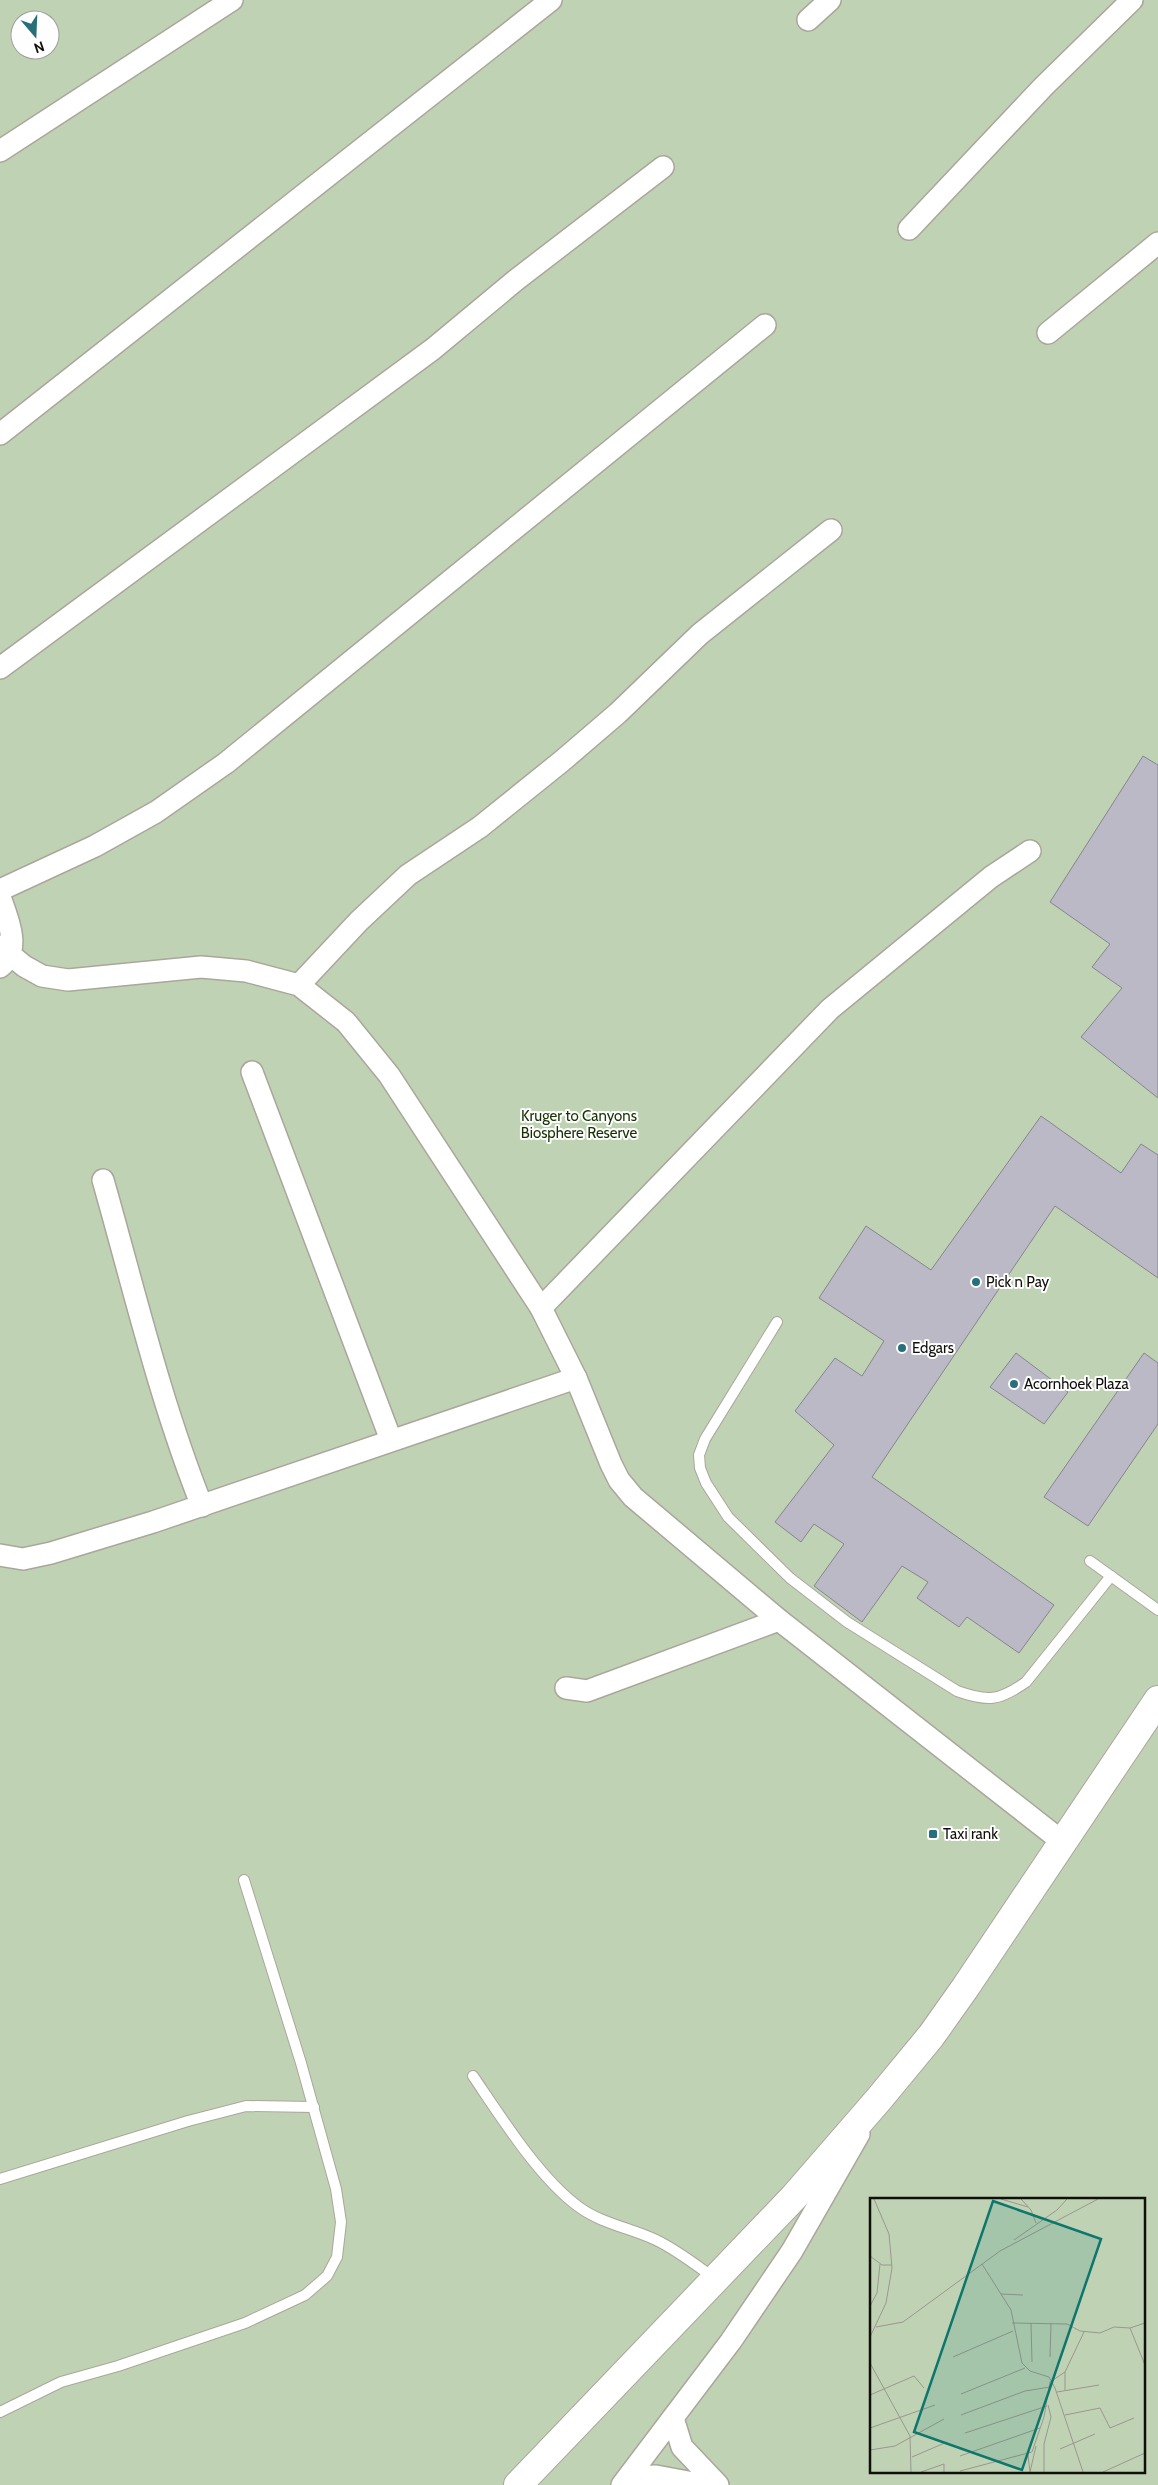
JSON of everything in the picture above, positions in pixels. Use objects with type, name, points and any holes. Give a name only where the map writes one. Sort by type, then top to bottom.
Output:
[{"type":"street","points":[[0,151],[232,0]]},
{"type":"street","points":[[0,434],[552,0]]},
{"type":"street","points":[[808,20],[830,0]]},
{"type":"street","points":[[909,230],[1044,86],[1132,0]]},
{"type":"street","points":[[0,668],[433,349],[516,280],[663,167]]},
{"type":"street","points":[[1048,334],[1158,243]]},
{"type":"street","points":[[0,890],[96,846],[156,812],[226,763],[765,326]]},
{"type":"street","points":[[299,985],[359,921],[408,875],[480,827],[562,762],[618,713],[700,634],[831,530]]},
{"type":"street","points":[[541,1308],[830,1009],[991,877],[1030,851]]},
{"type":"street","points":[[0,897],[10,927],[4,956],[42,976],[68,980],[201,967],[246,970],[299,985],[346,1022],[389,1075],[541,1308],[576,1378],[611,1464],[619,1480],[633,1497],[779,1620],[1064,1843]]},
{"type":"street","points":[[252,1072],[391,1440]]},
{"type":"street","points":[[103,1180],[157,1371],[185,1462],[202,1506]]},
{"type":"street","points":[[0,1555],[23,1559],[51,1553],[202,1506],[576,1378]]},
{"type":"street","points":[[566,1688],[587,1691],[779,1620]]},
{"type":"street","points":[[518,2485],[794,2197],[931,2036],[1064,1843],[1158,1700]]},
{"type":"street","points":[[625,2481],[731,2341],[792,2251],[879,2099]]},
{"type":"street","points":[[673,2418],[682,2447],[718,2485]]},
{"type":"street","points":[[625,2481],[656,2476],[704,2485]]},
{"type":"lane","points":[[777,1322],[705,1439],[699,1454],[700,1468],[706,1482],[728,1517],[790,1578],[846,1622],[957,1691],[975,1698],[991,1700],[1009,1694],[1026,1682],[1111,1576]]},
{"type":"lane","points":[[1090,1561],[1158,1610]]},
{"type":"lane","points":[[0,2412],[61,2382],[118,2366],[245,2324],[305,2295],[328,2276],[337,2257],[342,2222],[336,2189],[314,2106],[244,1880]]},
{"type":"lane","points":[[473,2076],[518,2141],[559,2188],[579,2207],[599,2218],[656,2240],[715,2279]]},
{"type":"lane","points":[[0,2179],[188,2121],[246,2106],[314,2106]]},
{"type":"green space","name":"Kruger to Canyons Biosphere Reserve","points":[[0,0],[1158,0],[1158,2485],[0,2485]]},
{"type":"building","points":[[1143,756],[1158,765],[1158,1098],[1081,1037],[1122,988],[1092,967],[1110,944],[1050,902]]},
{"type":"building","points":[[1041,1116],[1121,1173],[1141,1144],[1158,1155],[1158,1278],[1055,1206],[872,1477],[1054,1605],[1019,1653],[967,1617],[959,1627],[917,1598],[928,1582],[902,1566],[862,1622],[814,1586],[844,1544],[814,1524],[801,1542],[775,1522],[834,1445],[795,1411],[835,1358],[862,1376],[884,1341],[819,1298],[866,1226],[931,1270]]},
{"type":"building","points":[[1016,1353],[1068,1392],[1044,1424],[990,1387]]},
{"type":"building","points":[[1144,1353],[1158,1363],[1158,1424],[1088,1526],[1044,1497]]},
{"type":"place","name":"Pick n Pay","points":[[976,1282]]},
{"type":"place","name":"Edgars","points":[[902,1348]]},
{"type":"place","name":"Acornhoek Plaza","points":[[1014,1384]]},
{"type":"place","name":"Taxi rank","points":[[933,1834]]}]
